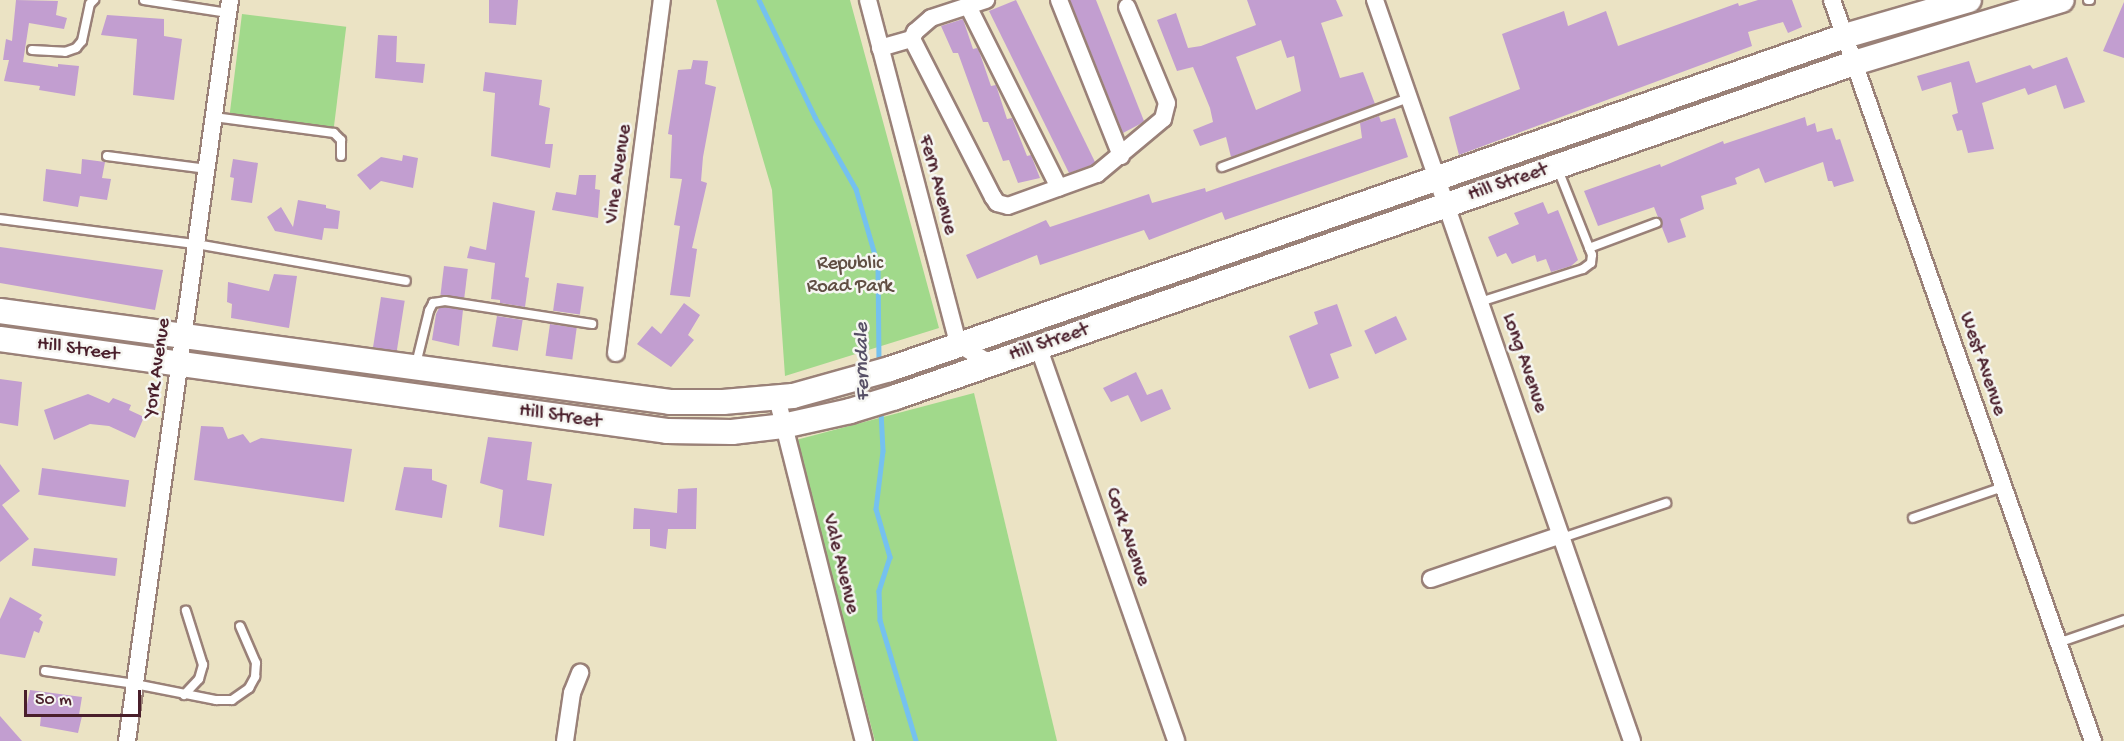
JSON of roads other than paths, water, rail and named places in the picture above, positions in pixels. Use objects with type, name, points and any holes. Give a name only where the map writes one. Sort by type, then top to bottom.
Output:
[{"type":"main road","name":"Hill Street","points":[[0,311],[670,402],[702,403],[777,398],[841,384],[890,369],[1922,8],[1969,0]]},
{"type":"main road","name":"Hill Street","points":[[0,339],[668,431],[732,432],[783,426],[850,411],[896,397],[1854,63],[2062,0]]},
{"type":"street","name":"Vine Avenue","points":[[616,353],[662,0]]},
{"type":"street","name":"Fern Avenue","points":[[868,0],[958,345]]},
{"type":"street","points":[[912,39],[915,32],[931,18],[986,0]]},
{"type":"street","points":[[1059,0],[1122,156]]},
{"type":"street","name":"Long Avenue","points":[[1375,0],[1632,741]]},
{"type":"street","name":"West Avenue","points":[[1832,0],[2093,741]]},
{"type":"street","name":"York Avenue","points":[[127,741],[229,6]]},
{"type":"street","points":[[968,6],[1059,188]]},
{"type":"street","points":[[912,39],[998,203],[1008,206],[1097,174],[1122,156],[1163,119],[1167,111],[1167,103],[1127,7]]},
{"type":"street","points":[[880,48],[912,39]]},
{"type":"street","points":[[958,345],[990,363]]},
{"type":"street","name":"Cork Avenue","points":[[1038,346],[1176,741]]},
{"type":"street","name":"Vale Avenue","points":[[777,398],[864,741]]},
{"type":"street","points":[[1431,579],[1562,537]]},
{"type":"street","points":[[566,741],[572,693],[580,673]]},
{"type":"lane","points":[[32,50],[65,52],[76,48],[82,40],[90,4],[94,0]]},
{"type":"lane","points":[[144,0],[229,6]]},
{"type":"lane","points":[[1222,167],[1410,98]]},
{"type":"lane","points":[[214,117],[334,133],[341,140],[340,156]]},
{"type":"lane","points":[[106,156],[207,169]]},
{"type":"lane","points":[[1480,302],[1583,269],[1591,263],[1592,255],[1557,167]]},
{"type":"lane","points":[[0,219],[196,244],[406,281]]},
{"type":"lane","points":[[1589,248],[1656,223]]},
{"type":"lane","points":[[416,367],[429,311],[433,303],[445,301],[592,324]]},
{"type":"lane","points":[[1913,518],[2003,487]]},
{"type":"lane","points":[[1562,537],[1666,502]]},
{"type":"lane","points":[[184,695],[199,679],[203,665],[186,611]]},
{"type":"lane","points":[[2058,643],[2124,620]]},
{"type":"lane","points":[[45,671],[135,684],[184,695],[232,700],[249,688],[255,676],[256,663],[240,626]]},
{"type":"waterway","name":"Ferndale","points":[[759,0],[815,117],[856,189],[878,265],[879,363]]},
{"type":"waterway","name":"Ferndale","points":[[881,411],[883,451],[876,509],[890,557],[879,591],[880,620],[916,741]]},
{"type":"park label","name":"Republic Road Park","points":[[850,276]]}]
